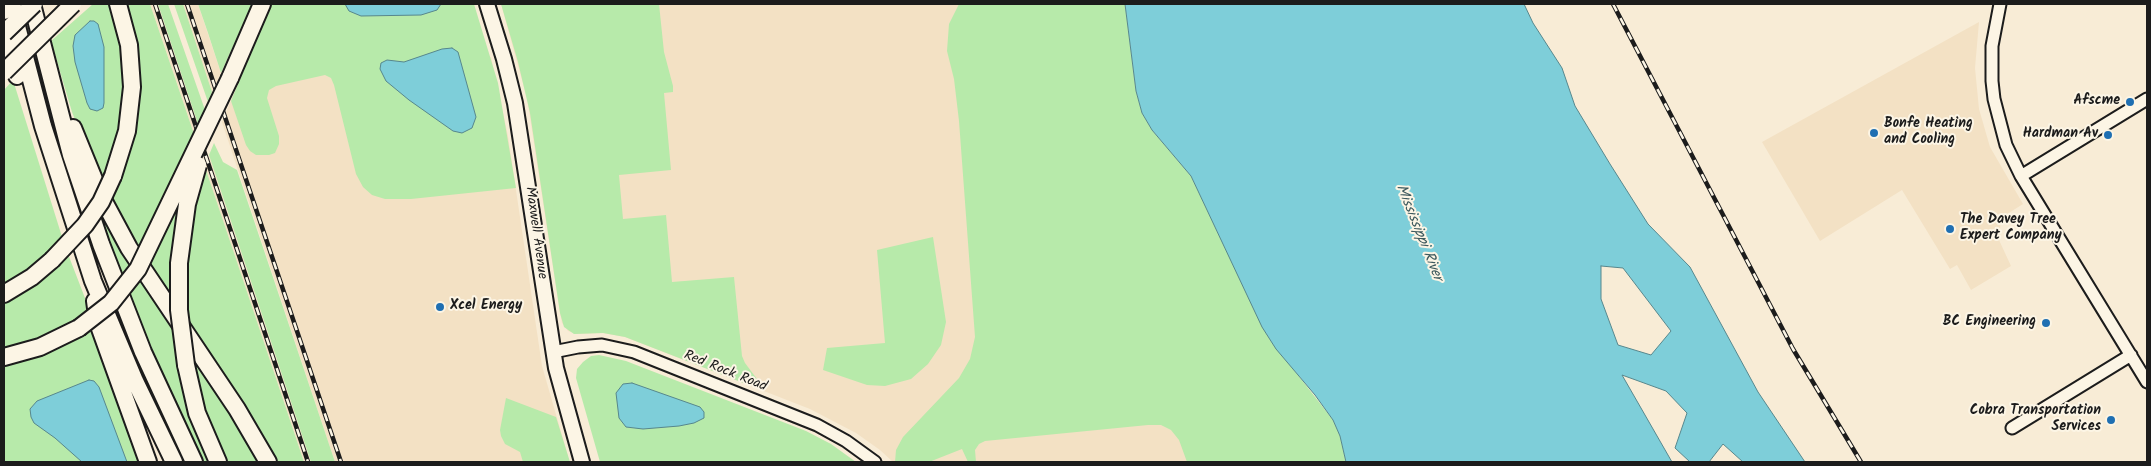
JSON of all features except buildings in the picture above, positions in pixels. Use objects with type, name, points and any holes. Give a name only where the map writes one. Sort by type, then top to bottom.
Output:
[{"type":"highway","points":[[4,11],[12,4],[37,108],[93,281],[174,462]]},
{"type":"highway","points":[[33,4],[4,33],[21,87],[66,201]]},
{"type":"highway","points":[[33,4],[71,155],[103,251],[143,352],[194,462]]},
{"type":"highway","points":[[4,72],[73,4]]},
{"type":"highway","points":[[4,294],[32,277],[77,236],[93,215],[113,176],[126,138],[132,94],[129,44],[118,4]]},
{"type":"highway","points":[[218,462],[198,413],[186,365],[178,296],[179,263],[183,225],[196,170],[230,78],[262,4]]},
{"type":"highway","points":[[44,51],[91,173],[121,234],[155,289],[237,409],[268,462]]},
{"type":"highway","points":[[4,357],[47,345],[79,328],[111,303],[138,270],[230,78]]},
{"type":"highway","points":[[93,281],[98,323],[148,462]]},
{"type":"main road","name":"Maxwell Avenue","points":[[487,4],[516,103],[553,352],[582,462]]},
{"type":"street","points":[[2000,4],[1996,18],[1991,58],[1994,99],[2006,146],[2021,176],[2147,382]]},
{"type":"street","points":[[2021,176],[2147,99]]},
{"type":"street","name":"Red Rock Road","points":[[553,352],[602,345],[634,352],[817,425],[846,441],[875,462]]},
{"type":"street","points":[[2012,428],[2131,355]]},
{"type":"shaded area","points":[[150,4],[158,4],[198,124],[194,134]]},
{"type":"shaded area","points":[[183,4],[198,4],[221,73],[212,92]]},
{"type":"shaded area","points":[[501,4],[966,4],[1176,414],[1193,462],[893,462],[856,433],[810,409],[625,337],[603,333],[577,334],[568,331],[562,323],[560,313],[527,98]]},
{"type":"shaded area","points":[[1979,22],[1975,68],[1979,109],[1990,147],[2023,204],[2001,218],[1999,240],[2011,266],[1971,290],[1957,265],[1950,269],[1902,190],[1820,241],[1762,142]]},
{"type":"shaded area","points":[[491,57],[508,136],[542,366],[568,456],[550,462],[335,462],[222,122],[241,76]]},
{"type":"shaded area","points":[[209,155],[311,462],[304,462],[205,167]]},
{"type":"green space","points":[[93,4],[113,4],[119,21],[127,97],[117,145],[101,186],[72,112],[51,41]]},
{"type":"green space","points":[[126,4],[150,4],[194,134],[138,256],[108,201],[129,155],[138,114],[140,84],[138,57]]},
{"type":"green space","points":[[158,4],[168,4],[205,110],[198,124]]},
{"type":"green space","points":[[174,4],[183,4],[212,92],[208,102]]},
{"type":"green space","points":[[198,4],[252,4],[221,73],[208,33]]},
{"type":"green space","points":[[271,4],[474,4],[498,83],[516,188],[411,199],[385,199],[372,195],[363,187],[356,174],[334,85],[331,78],[325,75],[276,86],[269,90],[267,98],[279,136],[279,144],[275,153],[269,155],[256,155],[250,151],[246,145],[231,101]]},
{"type":"green space","points":[[501,4],[659,4],[664,52],[673,86],[673,92],[664,93],[671,170],[619,175],[623,219],[666,215],[672,282],[734,277],[742,356],[757,379],[754,382],[746,384],[625,337],[603,333],[574,334],[564,327],[560,313],[530,113],[518,62]]},
{"type":"green space","points":[[959,4],[1125,4],[1136,91],[1142,113],[1152,130],[1191,176],[1269,338],[1333,420],[1340,435],[1346,462],[1187,462],[1179,440],[1171,430],[1161,425],[1148,425],[985,441],[979,444],[975,450],[976,462],[968,462],[962,449],[929,462],[895,462],[896,450],[903,437],[959,378],[970,359],[975,337],[959,121],[954,79],[947,51],[949,24]]},
{"type":"green space","points":[[13,80],[63,240],[38,263],[4,286],[4,90]]},
{"type":"green space","points":[[214,143],[223,162],[237,170],[335,462],[311,462],[209,155]]},
{"type":"green space","points":[[205,167],[304,462],[277,462],[266,443],[187,330],[185,297],[190,226]]},
{"type":"green space","points":[[180,196],[172,308],[146,269]]},
{"type":"green space","points":[[104,208],[134,262],[123,278],[100,215]]},
{"type":"green space","points":[[933,237],[946,322],[941,345],[928,364],[911,379],[885,386],[867,385],[823,370],[827,348],[885,343],[877,250]]},
{"type":"green space","points":[[68,254],[90,311],[55,333],[4,352],[4,302]]},
{"type":"green space","points":[[141,275],[173,322],[212,462],[204,462],[199,453],[128,292]]},
{"type":"green space","points":[[94,325],[144,462],[4,462],[4,362]]},
{"type":"green space","points":[[189,345],[265,462],[223,462],[211,435]]},
{"type":"green space","points":[[599,355],[626,361],[806,431],[831,444],[856,462],[600,462],[576,378],[577,369],[583,362],[591,356]]},
{"type":"green space","points":[[506,398],[556,417],[570,462],[523,462],[520,452],[505,444],[500,430]]},
{"type":"water","points":[[345,4],[441,4],[437,10],[421,15],[361,16],[349,11]]},
{"type":"water","name":"Mississippi River","points":[[1125,4],[1524,4],[1533,23],[1562,68],[1575,106],[1610,164],[1648,224],[1690,267],[1758,392],[1805,462],[1743,462],[1723,444],[1709,462],[1690,462],[1675,448],[1687,413],[1666,391],[1622,375],[1672,462],[1346,462],[1340,436],[1333,420],[1315,395],[1276,349],[1262,327],[1191,176],[1152,130],[1142,113],[1136,91]],"holes":[[[1601,266],[1623,268],[1671,331],[1651,355],[1618,345],[1601,299]]]},
{"type":"water","points":[[90,21],[98,24],[104,47],[104,103],[103,108],[97,111],[90,109],[87,103],[75,62],[73,46],[75,35]]},
{"type":"water","points":[[452,48],[458,52],[476,117],[472,128],[462,133],[453,131],[409,100],[386,81],[380,69],[381,63],[387,60],[404,62],[442,49]]},
{"type":"water","points":[[89,380],[94,381],[99,387],[127,462],[82,462],[55,438],[34,423],[31,417],[30,409],[37,401]]},
{"type":"water","points":[[632,383],[700,407],[704,412],[704,418],[694,423],[679,426],[643,429],[626,427],[619,418],[616,393],[623,384]]},
{"type":"railway","points":[[155,4],[308,462]]},
{"type":"railway","points":[[187,4],[341,462]]},
{"type":"railway","points":[[1613,4],[1793,349],[1861,462]]},
{"type":"place","name":"Afscme","points":[[2130,102]]},
{"type":"place","name":"Bonfe Heating and Cooling","points":[[1874,133]]},
{"type":"place","name":"Hardman Av","points":[[2108,135]]},
{"type":"place","name":"The Davey Tree Expert Company","points":[[1950,229]]},
{"type":"place","name":"Xcel Energy","points":[[440,307]]},
{"type":"place","name":"BC Engineering","points":[[2046,323]]},
{"type":"place","name":"Cobra Transportation Services","points":[[2111,420]]}]
